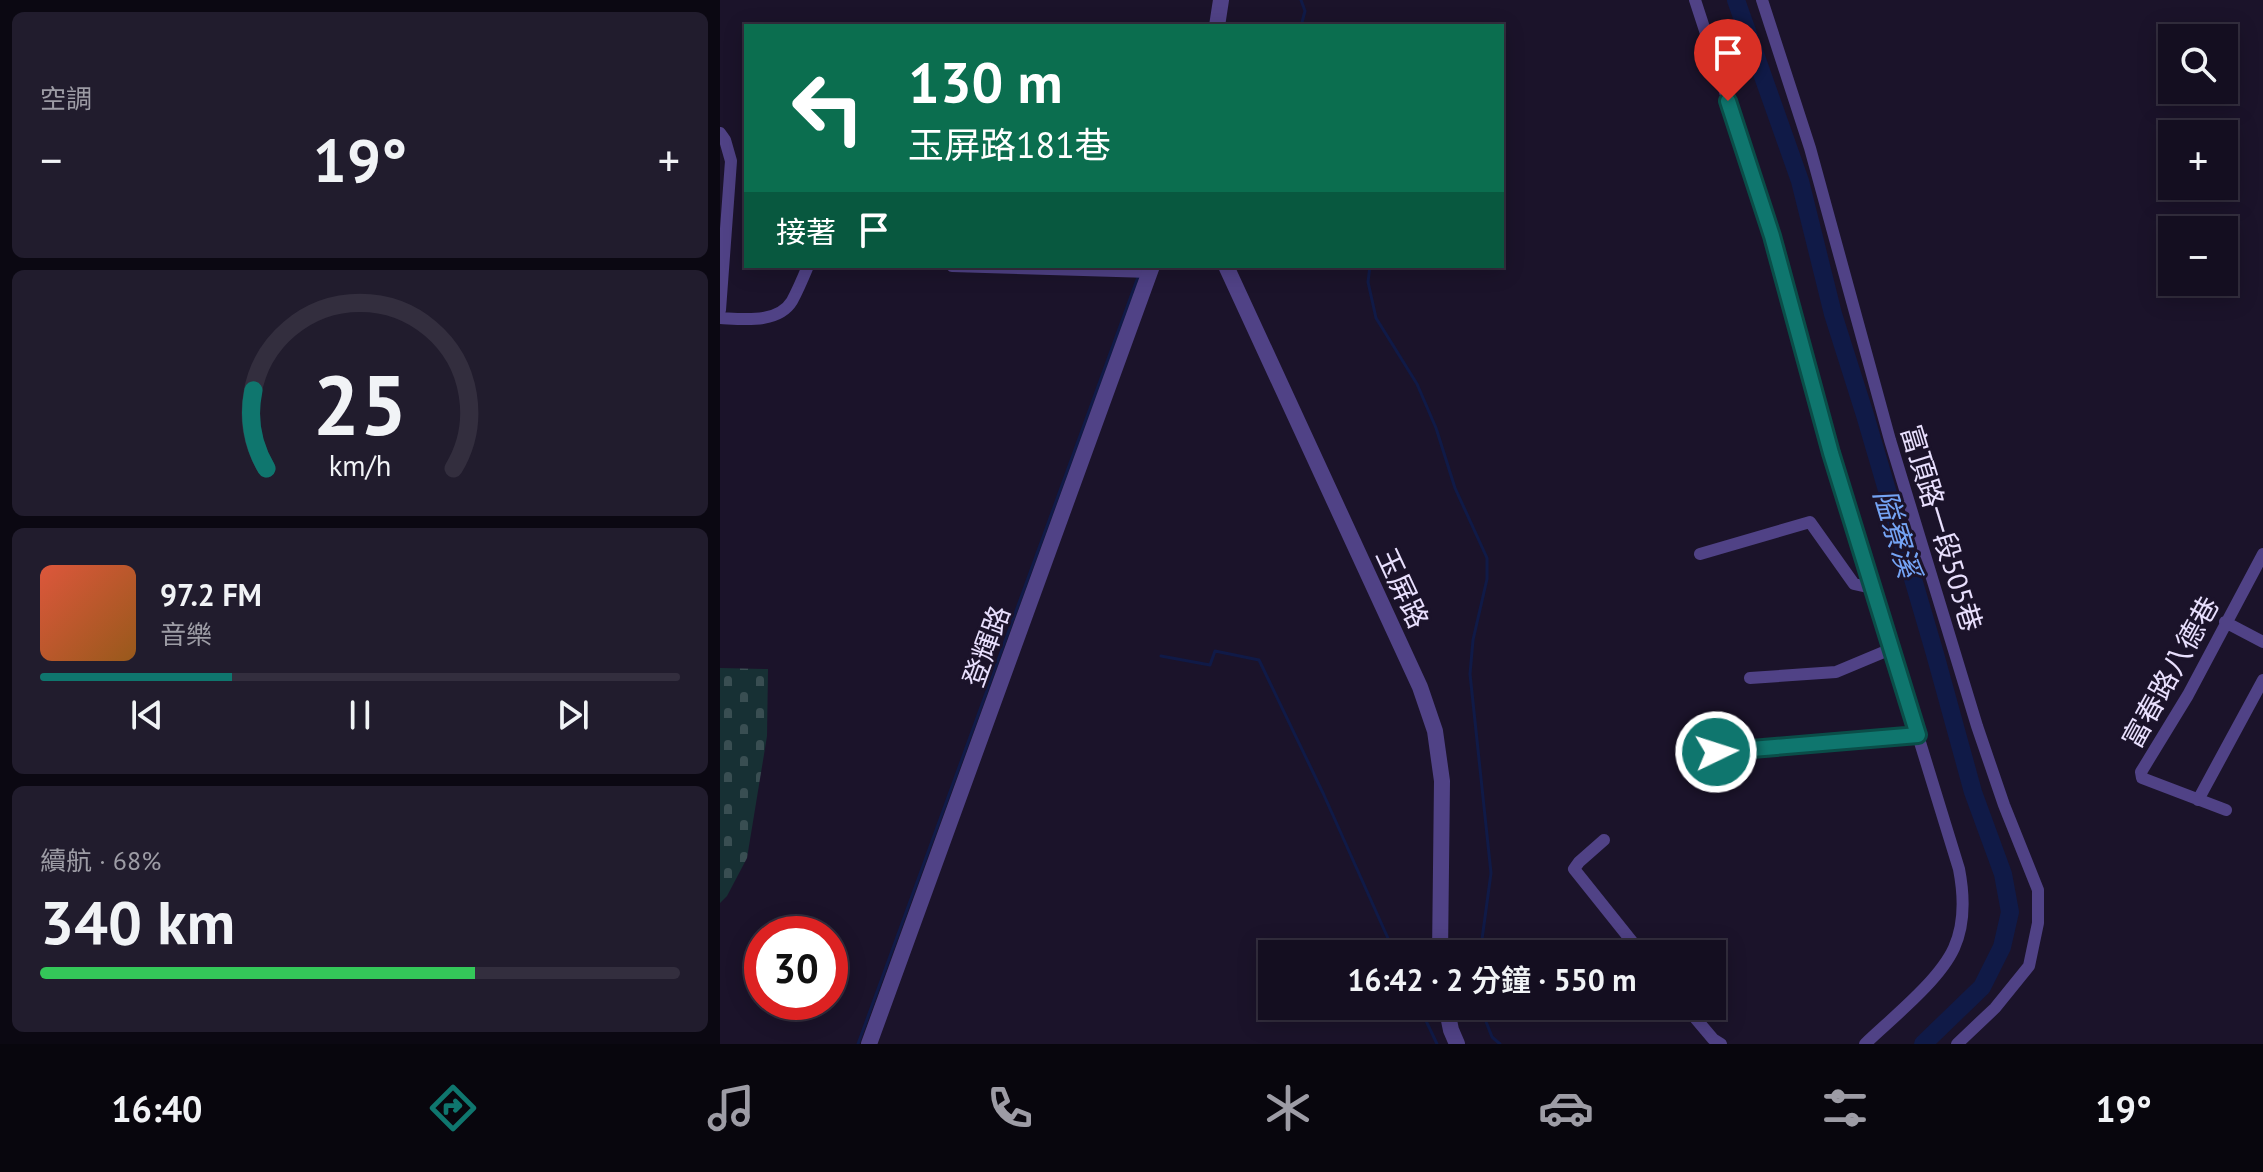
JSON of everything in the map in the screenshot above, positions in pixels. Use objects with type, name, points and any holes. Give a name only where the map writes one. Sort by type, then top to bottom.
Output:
[{"type":"street","points":[[1217,24],[1221,0]]},
{"type":"street","points":[[1695,0],[1772,236],[1831,453],[1963,887],[1962,919],[1954,948],[1947,960],[1865,1044]]},
{"type":"street","name":"富頂路一段505巷","points":[[1762,0],[1810,148],[1890,440],[1977,726],[2038,890],[2038,923],[2029,966],[1995,1008],[1957,1044]]},
{"type":"street","points":[[720,133],[731,161],[725,185],[720,310]]},
{"type":"street","points":[[720,318],[778,315],[790,305],[807,268]]},
{"type":"street","points":[[1085,268],[1151,269]]},
{"type":"street","name":"玉屏路","points":[[1227,268],[1420,687],[1435,731],[1442,781],[1439,940]]},
{"type":"street","name":"登輝路","points":[[869,1044],[1151,269]]},
{"type":"street","points":[[1700,554],[1810,522],[1854,584],[1872,588]]},
{"type":"street","name":"富春路八德巷","points":[[2226,810],[2142,778],[2141,772],[2188,695],[2263,554]]},
{"type":"street","points":[[2225,622],[2263,642]]},
{"type":"street","points":[[1750,678],[1836,672],[1891,649]]},
{"type":"street","points":[[2198,800],[2263,680]]},
{"type":"street","points":[[1716,752],[1918,735]]},
{"type":"street","points":[[1604,840],[1574,869],[1631,940]]},
{"type":"street","points":[[1449,1020],[1457,1044]]},
{"type":"street","points":[[1697,1020],[1721,1044]]},
{"type":"green space","points":[[720,668],[768,669],[767,736],[747,858],[727,896],[720,903]]},
{"type":"waterway","points":[[1301,0],[1305,11],[1302,24]]},
{"type":"waterway","name":"隘寮溪","points":[[1736,0],[1800,181],[1833,314],[1973,792],[2003,874],[2010,912],[2002,947],[1982,987],[1923,1044]]},
{"type":"waterway","points":[[1370,268],[1368,282],[1376,318],[1417,384],[1436,428],[1455,488],[1487,558],[1487,579],[1473,640],[1470,674],[1491,873],[1482,940]]},
{"type":"waterway","points":[[858,1044],[1138,277]]},
{"type":"waterway","points":[[1161,656],[1210,665],[1215,651],[1259,660],[1389,940]]},
{"type":"waterway","points":[[1426,1020],[1437,1044]]},
{"type":"waterway","points":[[1485,1020],[1492,1037],[1500,1044]]},
{"type":"route","points":[[1716,752],[1918,735],[1831,453],[1772,236],[1728,101]]}]
